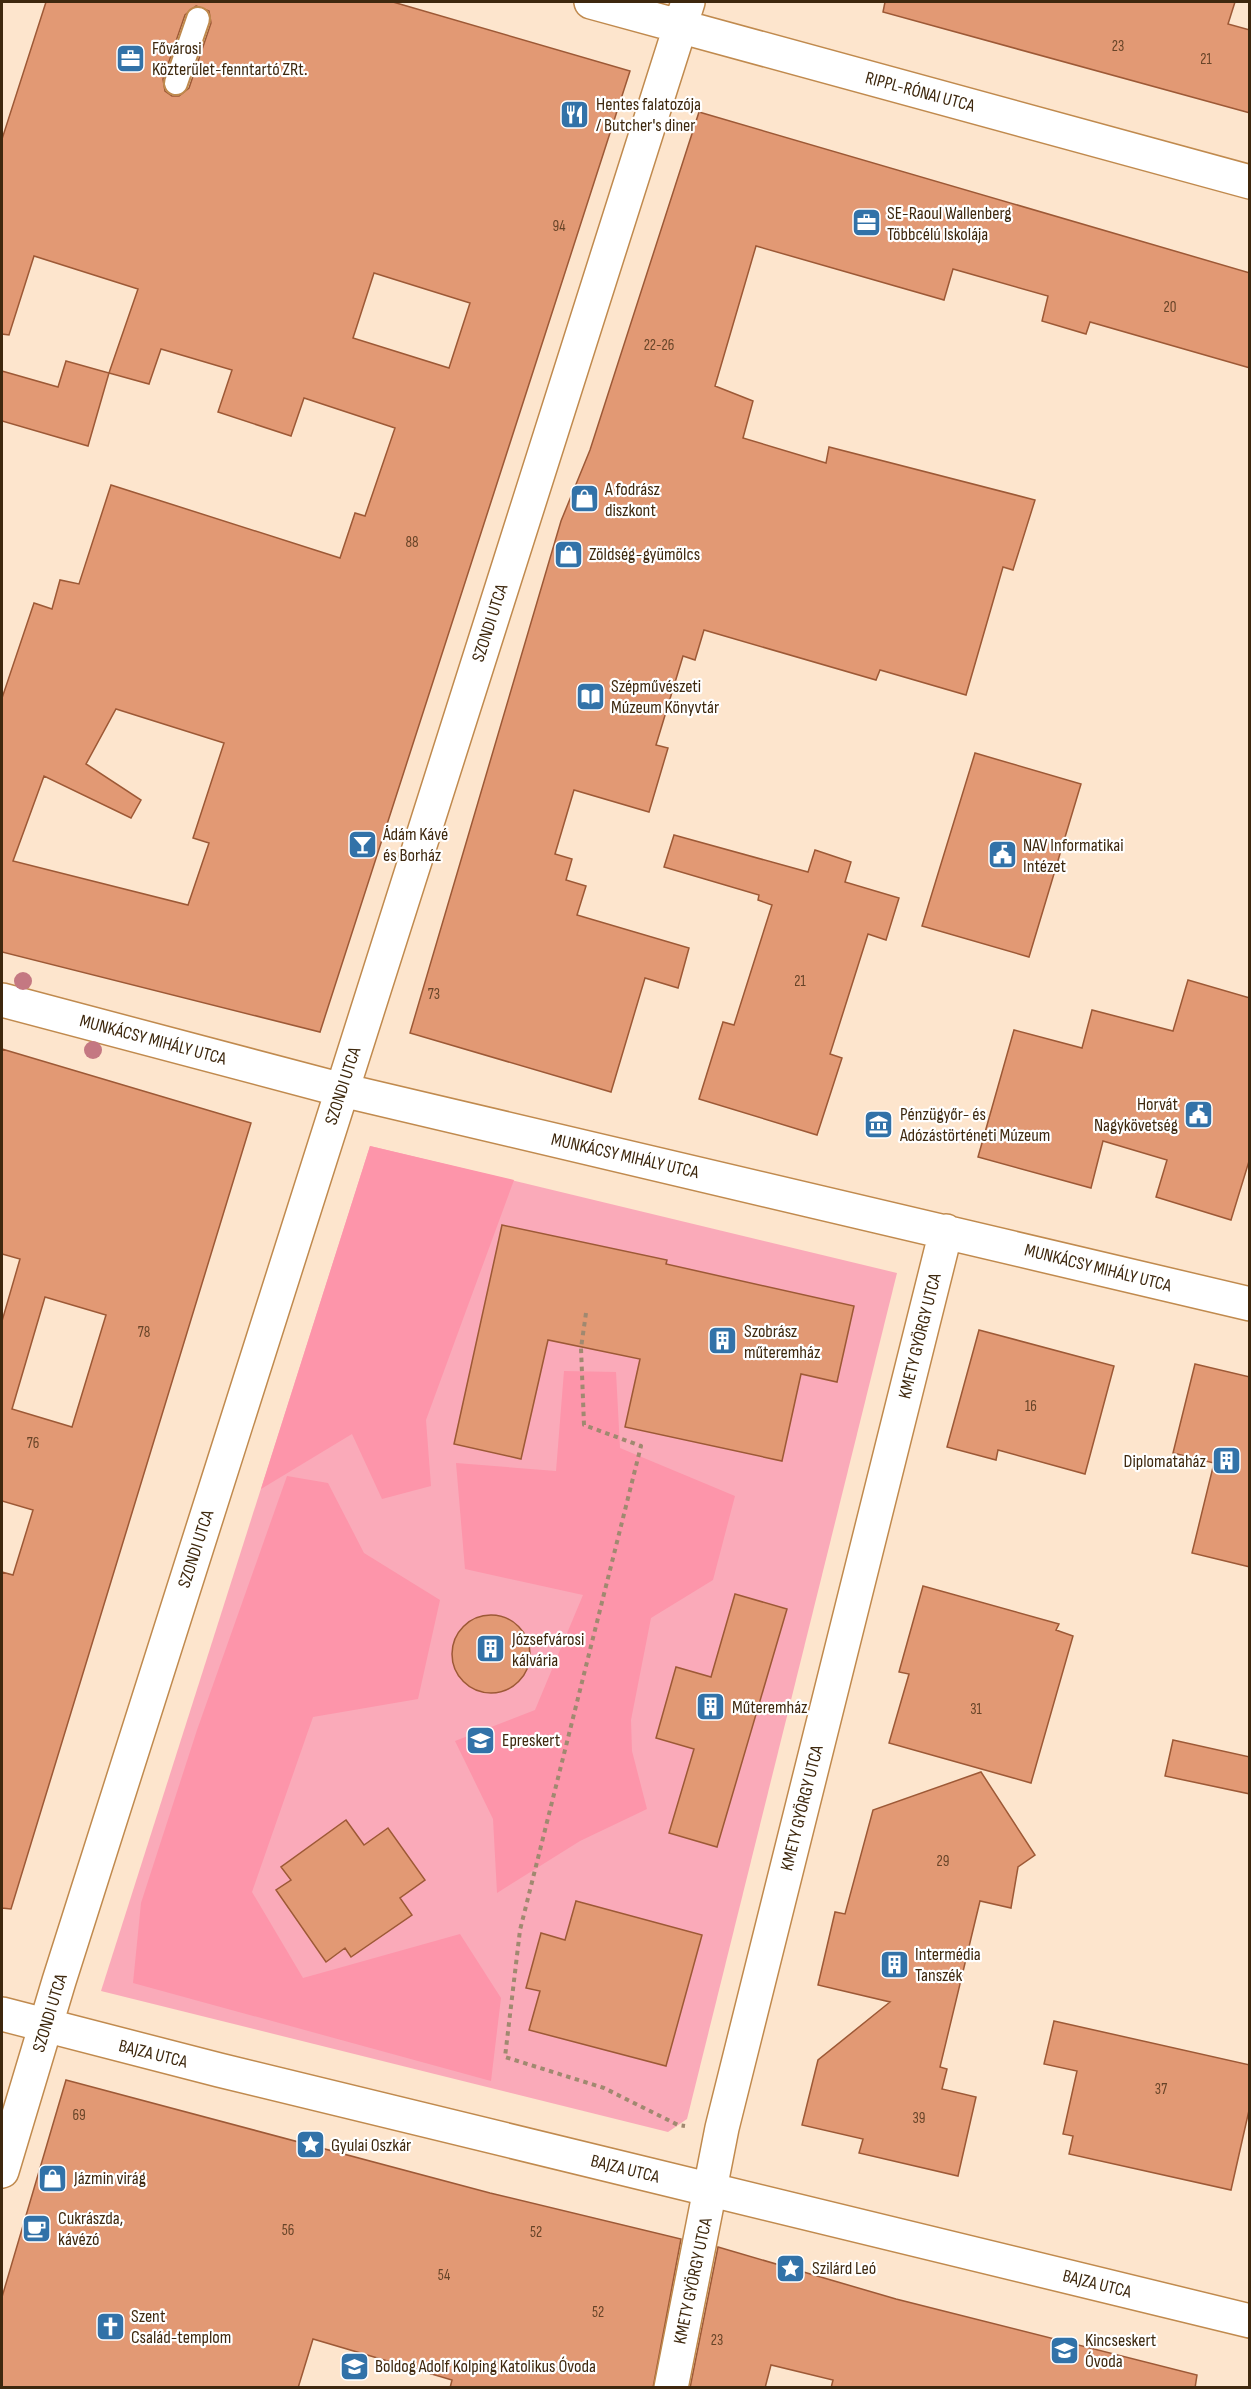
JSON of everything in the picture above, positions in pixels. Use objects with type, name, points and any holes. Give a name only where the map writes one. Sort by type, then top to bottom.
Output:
[{"type":"street","name":"RIPPL-RÓNAI UTCA","points":[[591,2],[684,14],[1250,182]]},
{"type":"street","name":"SZONDI UTCA","points":[[2,2171],[684,14]]},
{"type":"street","name":"MUNKÁCSY MIHÁLY UTCA","points":[[2,1000],[342,1090],[1250,1304]]},
{"type":"street","name":"KMETY GYÖRGY UTCA","points":[[671,2388],[722,2128],[946,1231]]},
{"type":"street","name":"BAJZA UTCA","points":[[2,2014],[1250,2321]]},
{"type":"lane","points":[[177,83],[198,19]]},
{"type":"path","points":[[586,1313],[581,1348],[584,1425],[641,1446],[520,1929],[505,2057],[604,2088],[678,2125],[722,2128]]},
{"type":"shaded area","name":"Epreskert","points":[[370,1146],[897,1273],[687,2119],[668,2132],[101,1991]]},
{"type":"shaded area","points":[[370,1146],[514,1180],[426,1420],[431,1486],[382,1499],[352,1434],[261,1489]]},
{"type":"shaded area","points":[[564,1371],[616,1372],[620,1448],[735,1496],[713,1580],[651,1618],[631,1720],[632,1751],[647,1809],[580,1841],[497,1893],[493,1819],[455,1741],[535,1710],[583,1595],[465,1569],[456,1463],[556,1471]]},
{"type":"shaded area","points":[[287,1476],[328,1483],[364,1553],[440,1600],[418,1699],[313,1717],[252,1892],[303,1978],[460,1934],[501,1998],[491,2081],[133,1983],[141,1903],[197,1730]]},
{"type":"building","points":[[46,2],[393,2],[630,71],[320,1032],[2,952],[2,698],[34,603],[52,609],[60,580],[79,584],[111,485],[340,558],[355,513],[365,516],[395,428],[304,398],[291,436],[218,412],[232,370],[161,349],[149,384],[109,373],[138,289],[34,256],[9,335],[2,334],[2,139]],"holes":[[[196,6],[209,11],[211,23],[189,88],[179,96],[172,96],[165,91],[163,79],[185,15]],[[374,273],[470,303],[449,368],[353,338]],[[116,709],[224,743],[193,838],[209,843],[188,905],[13,861],[44,776],[131,818],[141,800],[86,764]]]},
{"type":"building","points":[[885,2],[1235,2],[1228,24],[1250,30],[1250,113],[883,12]]},
{"type":"building","points":[[699,112],[1250,273],[1250,368],[1090,322],[1086,334],[1042,321],[1048,296],[953,269],[944,300],[756,246],[715,386],[753,401],[743,438],[826,463],[829,447],[1035,500],[1013,570],[1003,567],[966,695],[880,670],[876,680],[704,630],[695,660],[683,656],[656,745],[668,748],[649,812],[574,790],[555,854],[572,859],[566,880],[586,886],[577,915],[689,948],[678,988],[645,978],[611,1092],[410,1033],[561,521],[590,450]]},
{"type":"building","points":[[66,361],[109,373],[88,446],[2,421],[2,371],[58,387]]},
{"type":"building","name":"NAV Informatikai Intézet","points":[[975,753],[1081,784],[1029,957],[922,926]]},
{"type":"building","points":[[674,835],[808,872],[815,850],[851,862],[845,882],[899,898],[886,940],[868,934],[830,1054],[842,1058],[817,1135],[699,1099],[723,1022],[734,1025],[772,905],[758,900],[759,895],[664,867]]},
{"type":"building","points":[[1188,980],[1250,998],[1250,1158],[1231,1220],[1156,1197],[1167,1160],[1103,1141],[1091,1188],[978,1157],[1014,1030],[1082,1048],[1092,1010],[1173,1031]]},
{"type":"building","points":[[2,1049],[251,1123],[11,1909],[2,1908],[2,1572],[13,1575],[33,1510],[2,1501],[2,1321],[20,1259],[2,1254]],"holes":[[[45,1297],[106,1315],[72,1427],[12,1409]]]},
{"type":"building","name":"Szobrász műteremház","points":[[502,1225],[667,1260],[666,1264],[854,1306],[837,1382],[801,1374],[782,1461],[625,1427],[640,1359],[548,1340],[521,1459],[454,1444]]},
{"type":"building","points":[[979,1330],[1114,1366],[1085,1474],[998,1450],[996,1460],[947,1447]]},
{"type":"building","name":"Diplomataház","points":[[1195,1364],[1250,1377],[1250,1567],[1192,1553],[1214,1463],[1173,1453]]},
{"type":"building","points":[[923,1586],[1059,1624],[1056,1630],[1073,1636],[1031,1783],[889,1743],[909,1674],[899,1672]]},
{"type":"building","name":"Műteremház","points":[[735,1594],[787,1609],[717,1847],[669,1833],[694,1749],[656,1738],[676,1667],[711,1677]]},
{"type":"building","name":"Józsefvárosi kálvária","points":[[491,1615],[506,1618],[519,1626],[527,1639],[530,1654],[527,1669],[519,1682],[506,1690],[491,1693],[476,1690],[463,1682],[455,1669],[452,1654],[455,1639],[463,1626],[476,1618]]},
{"type":"building","points":[[1173,1740],[1250,1757],[1250,1794],[1165,1776]]},
{"type":"building","points":[[981,1772],[1035,1855],[1018,1867],[1011,1908],[980,1901],[940,2067],[947,2069],[942,2089],[976,2097],[958,2176],[859,2153],[863,2139],[802,2125],[818,2060],[890,2002],[818,1985],[835,1912],[845,1914],[873,1810]]},
{"type":"building","points":[[346,1820],[364,1845],[388,1828],[425,1880],[400,1898],[412,1915],[351,1957],[345,1948],[326,1962],[276,1890],[291,1880],[281,1867]]},
{"type":"building","points":[[576,1901],[702,1935],[666,2066],[529,2030],[540,1991],[526,1988],[541,1933],[565,1940]]},
{"type":"building","points":[[1054,2021],[1250,2065],[1250,2106],[1231,2190],[1069,2154],[1073,2136],[1063,2134],[1077,2071],[1044,2064]]},
{"type":"building","points":[[66,2080],[490,2193],[681,2239],[653,2388],[450,2388],[452,2380],[313,2339],[298,2388],[2,2388],[2,2297]]},
{"type":"building","points":[[718,2247],[896,2299],[1197,2375],[1195,2388],[831,2388],[833,2380],[771,2365],[765,2388],[690,2388]]},
{"type":"place","name":"Fővárosi Közterület-fenntartó ZRt.","points":[[131,58]]},
{"type":"place","name":"Hentes falatozója / Butcher's diner","points":[[575,114]]},
{"type":"place","name":"SE-Raoul Wallenberg Többcélú Iskolája","points":[[866,223]]},
{"type":"place","name":"A fodrász diszkont","points":[[584,499]]},
{"type":"place","name":"Zöldség-gyümölcs","points":[[568,554]]},
{"type":"place","name":"Szépművészeti Múzeum Könyvtár","points":[[590,696]]},
{"type":"place","name":"Ádám Kávé és Borház","points":[[362,844]]},
{"type":"place","name":"NAV Informatikai Intézet","points":[[1002,855]]},
{"type":"place","name":"Horvát Nagykövetség","points":[[1199,1114]]},
{"type":"place","name":"Pénzügyőr- és Adózástörténeti Múzeum","points":[[879,1124]]},
{"type":"place","name":"Szobrász műteremház","points":[[723,1341]]},
{"type":"place","name":"Diplomataház","points":[[1227,1461]]},
{"type":"place","name":"Józsefvárosi kálvária","points":[[491,1649]]},
{"type":"place","name":"Műteremház","points":[[711,1707]]},
{"type":"place","name":"Epreskert","points":[[481,1740]]},
{"type":"place","name":"Intermédia Tanszék","points":[[894,1964]]},
{"type":"place","name":"Gyulai Oszkár","points":[[310,2145]]},
{"type":"place","name":"Jázmin virág","points":[[53,2178]]},
{"type":"place","name":"Cukrászda, kávézó","points":[[37,2228]]},
{"type":"place","name":"Szilárd Leó","points":[[791,2268]]},
{"type":"place","name":"Szent Család-templom","points":[[110,2326]]},
{"type":"place","name":"Kincseskert Óvoda","points":[[1064,2350]]},
{"type":"place","name":"Boldog Adolf Kolping Katolikus Óvoda","points":[[354,2366]]}]
